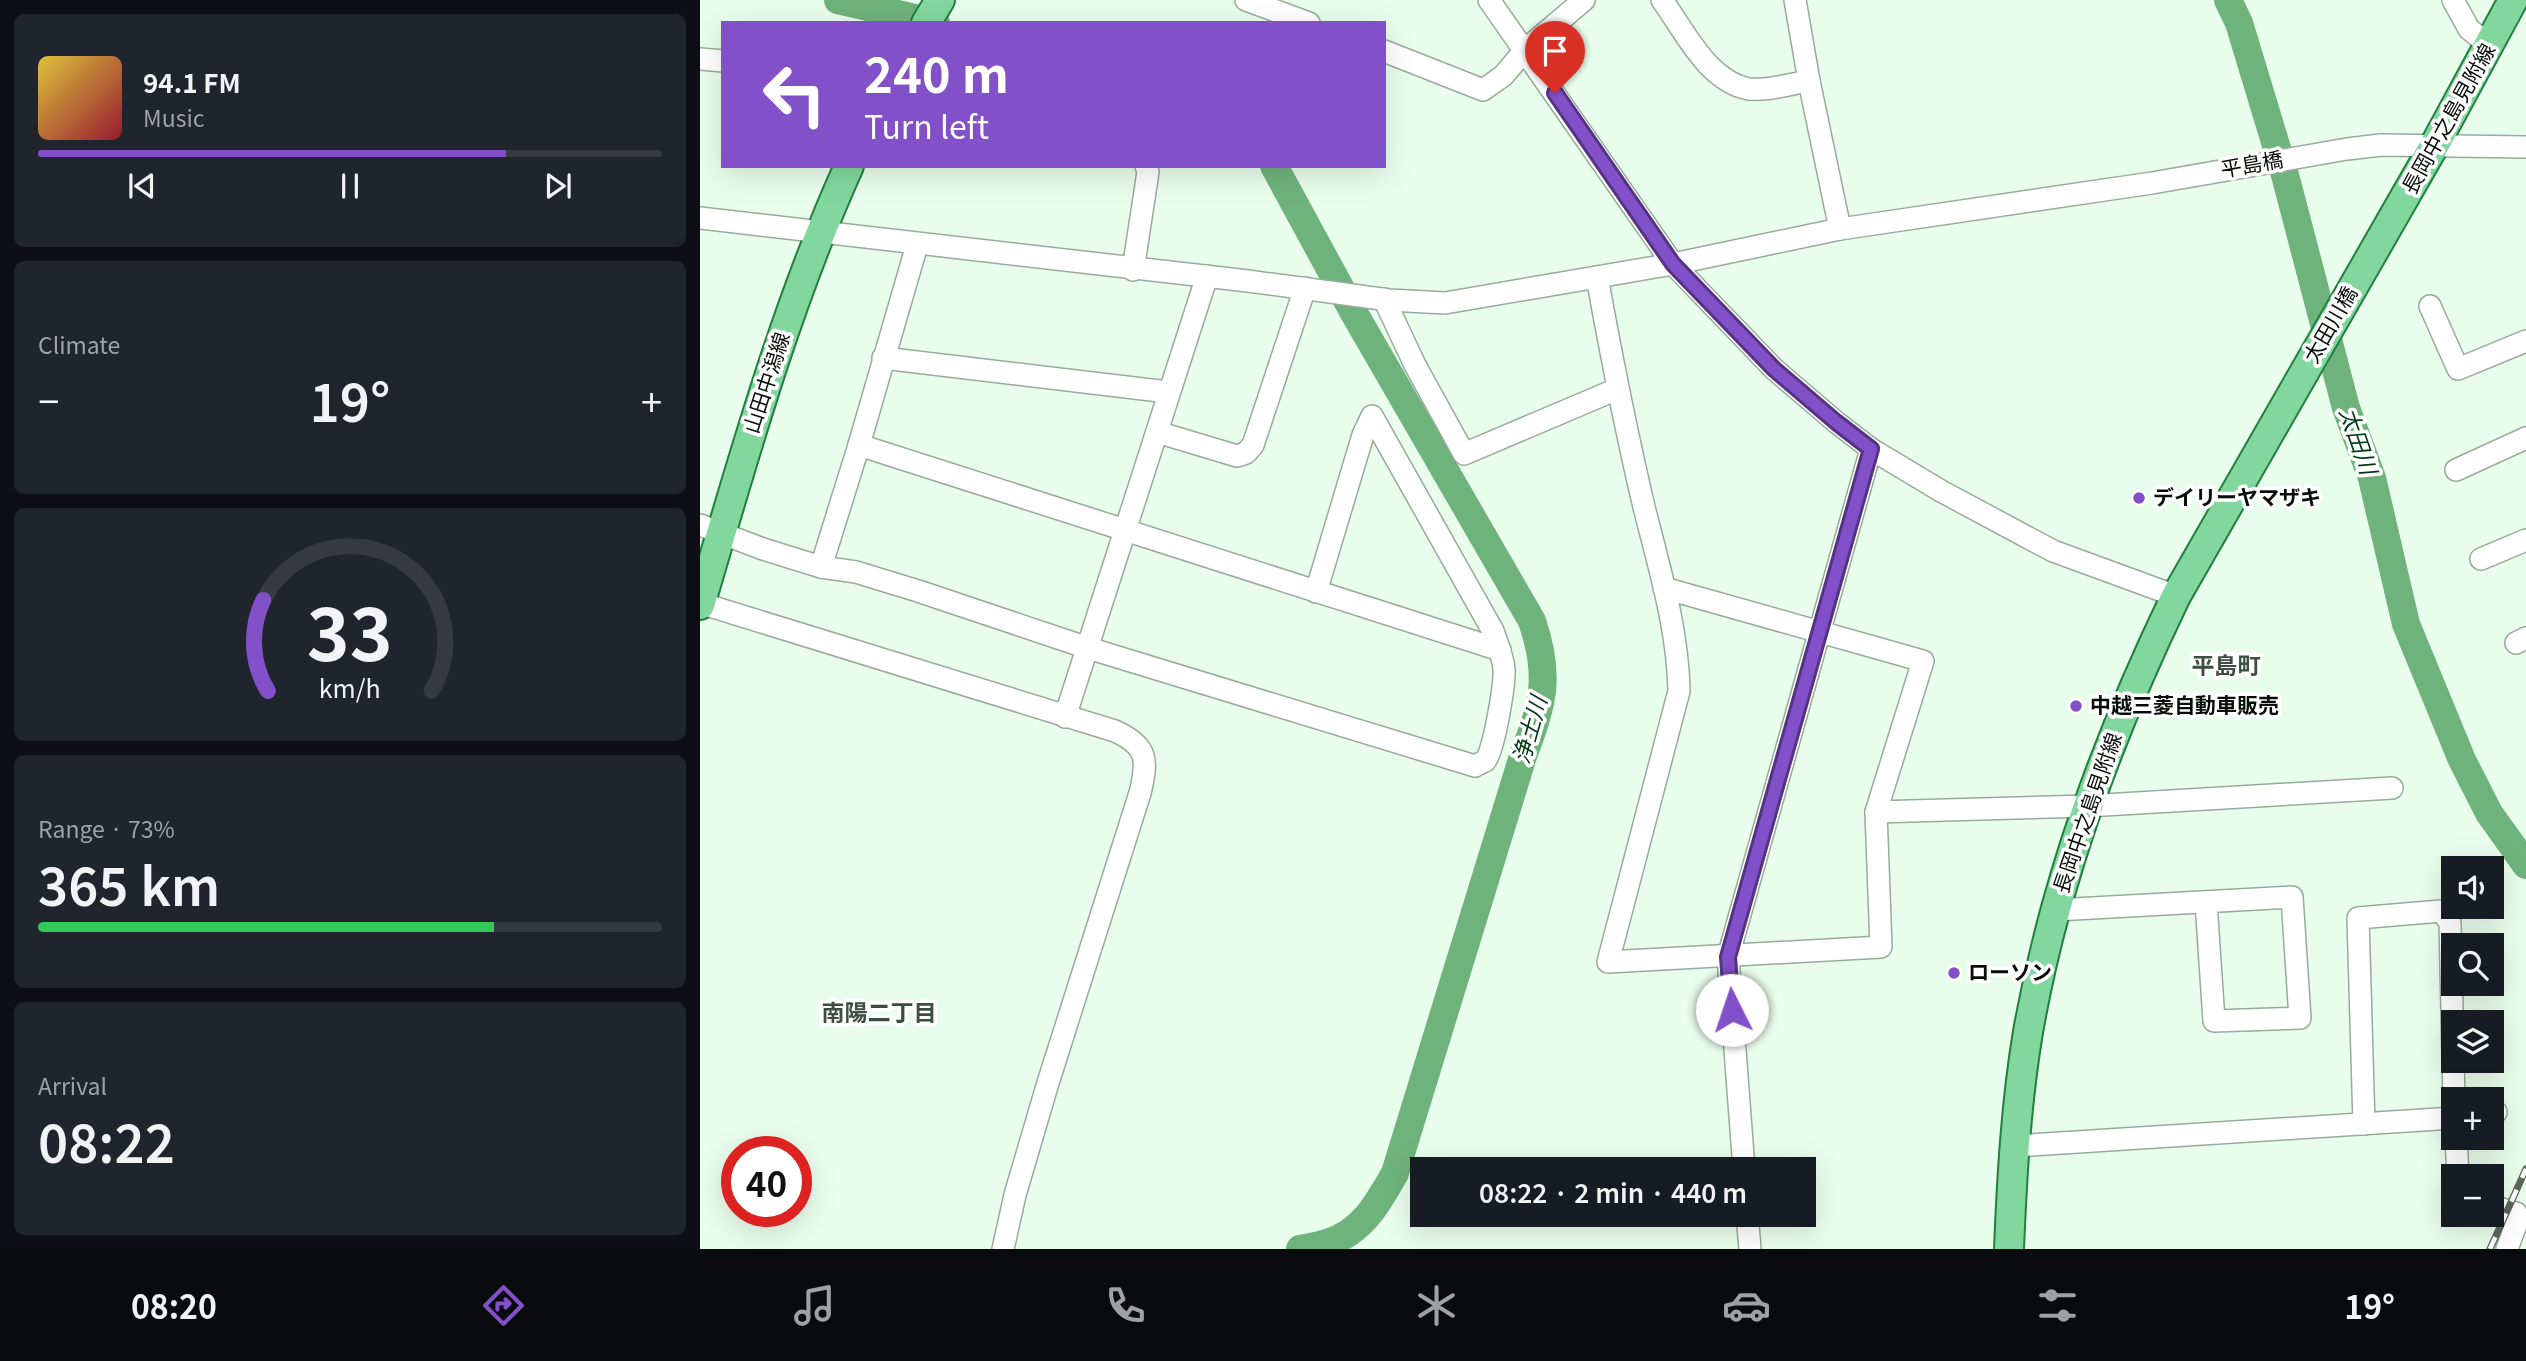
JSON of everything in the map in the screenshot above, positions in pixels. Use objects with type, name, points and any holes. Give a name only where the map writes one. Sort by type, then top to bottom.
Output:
[{"type":"main road","name":"長岡中之島見附線","points":[[2383,237],[2513,0]]},
{"type":"main road","name":"山田中潟線","points":[[700,604],[710,528],[819,233],[848,168]]},
{"type":"main road","name":"太田川橋","points":[[2279,413],[2383,237]]},
{"type":"main road","name":"長岡中之島見附線","points":[[2009,1249],[2014,1146],[2028,1033],[2066,870],[2087,806],[2139,673],[2176,596],[2279,413]]},
{"type":"street","points":[[1247,0],[1305,14]]},
{"type":"street","points":[[1489,0],[1673,264],[1774,369],[1871,449],[1941,491],[2053,551],[2176,596]]},
{"type":"street","points":[[1386,52],[1483,90],[1503,76],[1525,50],[1584,0]]},
{"type":"street","points":[[1661,0],[1712,69],[1725,78],[1749,89],[1809,81]]},
{"type":"street","points":[[1796,0],[1809,81],[1840,229]]},
{"type":"street","points":[[2453,0],[2469,29],[2490,46]]},
{"type":"street","points":[[700,59],[721,61]]},
{"type":"street","name":"平島橋","points":[[700,218],[1384,299],[1445,303],[1673,264],[1840,229],[2166,181],[2337,150],[2381,145],[2525,149]]},
{"type":"street","points":[[1133,270],[1146,168]]},
{"type":"street","points":[[821,567],[917,245]]},
{"type":"street","points":[[1065,717],[1207,276]]},
{"type":"street","points":[[1597,277],[1617,389],[1676,648],[1679,691],[1608,962],[1881,947],[1876,812],[1923,661],[1664,589]]},
{"type":"street","points":[[1157,432],[1237,456],[1246,453],[1254,445],[1310,289]]},
{"type":"street","points":[[1384,299],[1415,365],[1464,454],[1617,389]]},
{"type":"street","points":[[2430,306],[2458,369],[2526,341]]},
{"type":"street","points":[[883,358],[1168,392]]},
{"type":"street","points":[[710,528],[763,549],[821,567],[856,572],[1088,648],[1475,766],[1484,762],[1490,752],[1498,716],[1504,668],[1500,650],[1493,631],[1372,416],[1363,435],[1316,592]]},
{"type":"street","points":[[2456,470],[2526,438]]},
{"type":"street","points":[[859,445],[1500,650]]},
{"type":"street","points":[[1743,1157],[1728,957],[1871,449]]},
{"type":"street","points":[[2481,559],[2526,540]]},
{"type":"street","points":[[700,604],[1115,731],[1129,737],[1139,746],[1145,766],[1140,793],[1047,1086],[1015,1195],[1003,1249]]},
{"type":"street","points":[[1876,812],[2087,806],[2392,788]]},
{"type":"street","points":[[2056,910],[2292,897],[2300,1018],[2214,1021],[2206,902]]},
{"type":"street","points":[[2364,1124],[2358,918],[2441,911],[2451,922],[2454,1087]]},
{"type":"street","points":[[2014,1146],[2441,1119]]},
{"type":"street","points":[[2504,1210],[2516,1213],[2517,1222],[2507,1249]]},
{"type":"street","points":[[1748,1227],[1750,1249]]},
{"type":"waterway","name":"浄土川","points":[[838,0],[927,21]]},
{"type":"waterway","name":"太田川","points":[[2228,0],[2239,23],[2285,175],[2346,408],[2372,478],[2406,624],[2462,760],[2489,813],[2526,865]]},
{"type":"waterway","name":"浄土川","points":[[1275,168],[1354,313],[1532,621],[1543,674],[1536,720],[1395,1173],[1368,1216],[1350,1232],[1327,1243],[1300,1249]]},
{"type":"railway","points":[[2490,1249],[2526,1169]]},
{"type":"place","name":"デイリーヤマザキ","points":[[2139,498]]},
{"type":"place","name":"中越三菱自動車販売","points":[[2076,706]]},
{"type":"place","name":"ローソン","points":[[1954,973]]},
{"type":"district","name":"平島町","points":[[2226,666]]},
{"type":"district","name":"南陽二丁目","points":[[879,1013]]},
{"type":"route","points":[[1555,93],[1673,264],[1774,369],[1871,449],[1728,957],[1732,1010]]}]
